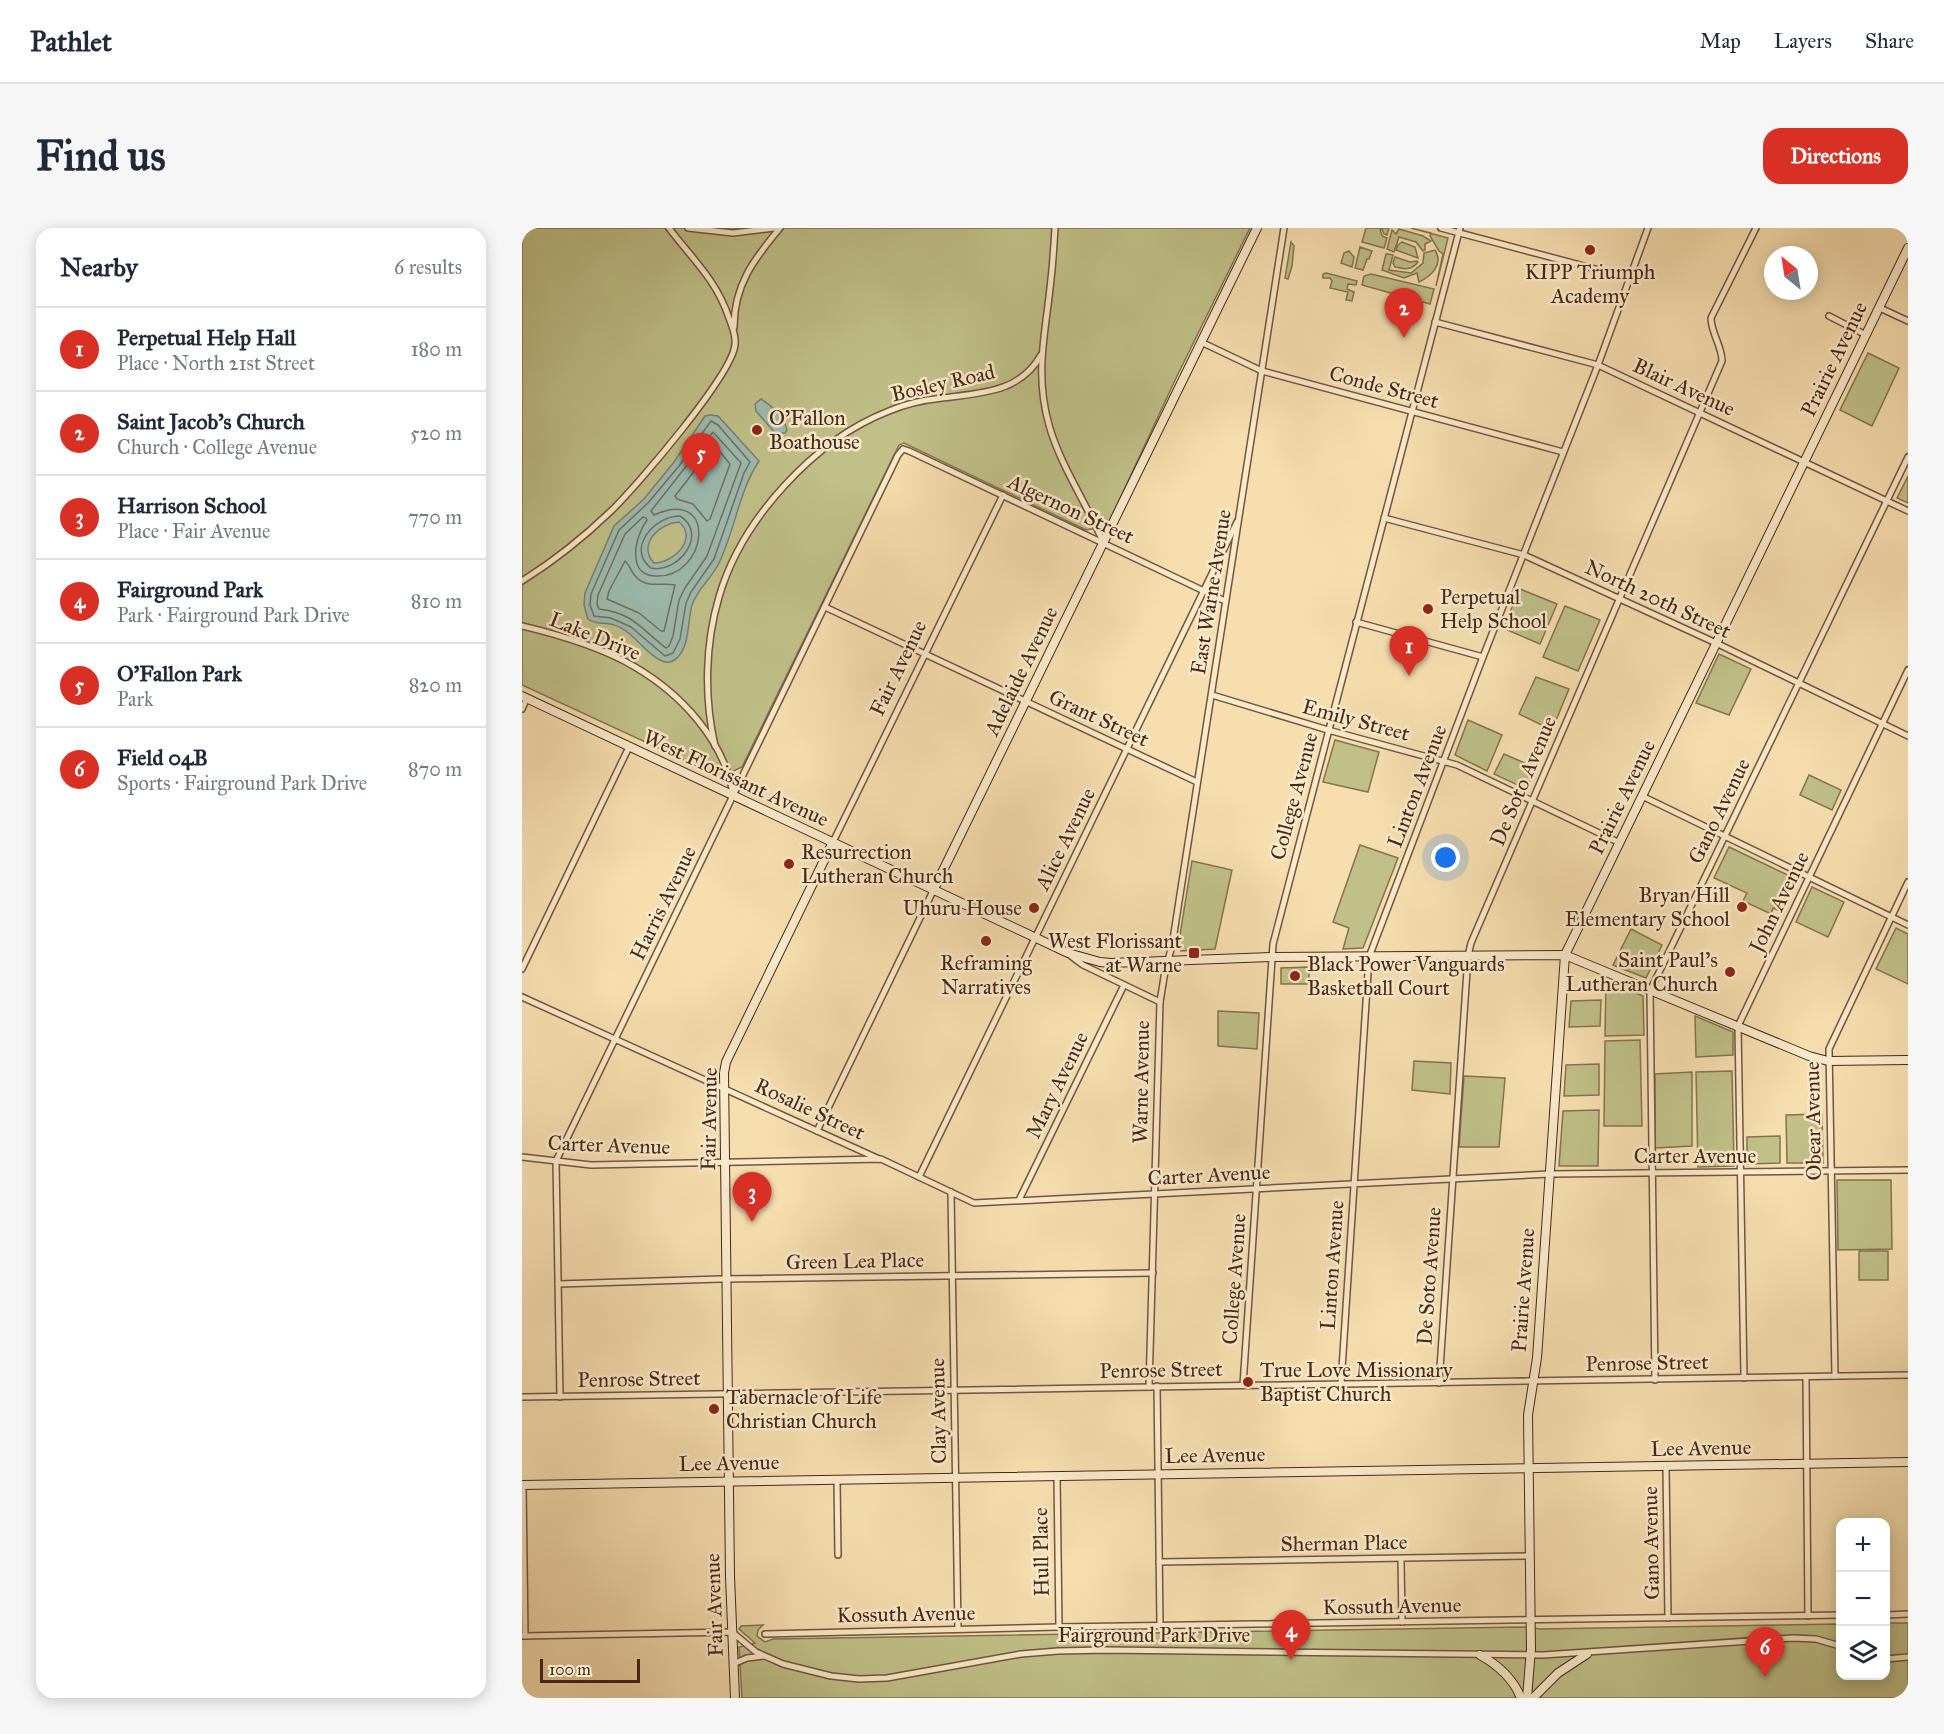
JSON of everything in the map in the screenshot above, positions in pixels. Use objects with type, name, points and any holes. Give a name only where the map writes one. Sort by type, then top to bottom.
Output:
[{"type":"street","points":[[669,228],[704,268],[726,308],[734,332]]},
{"type":"street","points":[[688,228],[733,233],[775,228]]},
{"type":"street","points":[[522,581],[589,531],[612,510],[646,473],[701,404],[730,363],[735,345],[734,308],[741,284],[752,263],[780,228]]},
{"type":"street","points":[[1055,228],[1040,374],[1049,427],[1103,542]]},
{"type":"street","name":"Adelaide Avenue","points":[[817,1131],[1257,228]]},
{"type":"street","name":"East Warne Avenue","points":[[1169,960],[1284,228]]},
{"type":"street","points":[[1442,228],[1459,230],[1629,278]]},
{"type":"street","name":"Linton Avenue","points":[[1341,1384],[1370,957],[1483,657],[1598,365],[1648,228]]},
{"type":"street","name":"De Soto Avenue","points":[[1439,1383],[1468,956],[1471,943],[1722,361],[1722,353],[1711,325],[1711,318],[1756,228]]},
{"type":"street","name":"College Avenue","points":[[1243,1385],[1273,944],[1459,230]]},
{"type":"street","name":"Prairie Avenue","points":[[1527,1698],[1531,1656],[1528,1415],[1534,1382],[1565,955],[1908,248]]},
{"type":"street","points":[[1880,308],[1908,321]]},
{"type":"street","points":[[1829,316],[1866,335]]},
{"type":"street","name":"Blair Avenue","points":[[1435,322],[1598,365],[1908,511]]},
{"type":"street","name":"Conde Street","points":[[1201,342],[1262,371],[1563,452]]},
{"type":"street","name":"Bosley Road","points":[[716,746],[709,714],[708,677],[712,630],[719,596],[735,558],[750,532],[780,490],[823,449],[863,422],[913,403],[973,395],[1017,382],[1028,374],[1041,355]]},
{"type":"street","name":"Algernon Street","points":[[903,449],[1225,601]]},
{"type":"street","name":"Harris Avenue","points":[[560,1397],[556,1161],[898,455],[903,449]]},
{"type":"street","name":"Gano Avenue","points":[[1655,1380],[1650,991],[1908,457]]},
{"type":"street","name":"Fair Avenue","points":[[735,1698],[729,1481],[724,1073],[726,1062],[1002,495]]},
{"type":"street","name":"Alice Avenue","points":[[919,1177],[1240,515]]},
{"type":"street","name":"North 20th Street","points":[[1384,518],[1524,555],[1716,643],[1908,736]]},
{"type":"street","name":"Grant Street","points":[[825,607],[1197,782]]},
{"type":"street","points":[[1356,622],[1483,657]]},
{"type":"street","name":"Lake Drive","points":[[522,626],[585,645],[635,667],[654,680],[690,711],[704,727],[728,770],[734,796]]},
{"type":"street","name":"John Avenue","points":[[1744,1378],[1738,1026],[1908,670]]},
{"type":"street","name":"Emily Street","points":[[1212,694],[1328,730],[1457,765],[1620,843]]},
{"type":"street","points":[[522,709],[525,697]]},
{"type":"street","name":"West Florissant Avenue","points":[[525,697],[933,891],[1068,953],[1100,962],[1271,957],[1565,955],[1809,1056],[1828,1061],[1908,1060]]},
{"type":"street","points":[[522,969],[629,747]]},
{"type":"street","points":[[1642,796],[1908,924]]},
{"type":"street","name":"Obear Avenue","points":[[1835,1376],[1829,1049],[1908,882]]},
{"type":"street","points":[[1068,953],[1083,966],[1160,1002]]},
{"type":"street","name":"Warne Avenue","points":[[1149,1387],[1160,1002],[1169,960]]},
{"type":"street","name":"Mary Avenue","points":[[1018,1200],[1124,985]]},
{"type":"street","points":[[522,997],[615,1038]]},
{"type":"street","name":"Rosalie Street","points":[[615,1038],[881,1160]]},
{"type":"street","name":"Carter Avenue","points":[[522,1157],[591,1165],[881,1160],[974,1203],[1550,1174],[1908,1170]]},
{"type":"street","name":"Clay Avenue","points":[[951,1192],[958,1629]]},
{"type":"street","name":"Green Lea Place","points":[[558,1284],[727,1279],[1153,1273]]},
{"type":"street","name":"Penrose Street","points":[[522,1397],[1908,1375]]},
{"type":"street","points":[[1806,1377],[1808,1616]]},
{"type":"street","points":[[1157,1386],[1160,1625]]},
{"type":"street","name":"Lee Avenue","points":[[522,1485],[1908,1462]]},
{"type":"street","name":"Gano Avenue","points":[[1666,1467],[1668,1618]]},
{"type":"street","name":"Hull Place","points":[[1057,1476],[1059,1627]]},
{"type":"street","points":[[837,1480],[838,1555]]},
{"type":"street","points":[[522,1485],[523,1636],[732,1632]]},
{"type":"street","name":"Sherman Place","points":[[1159,1562],[1530,1556]]},
{"type":"street","points":[[1401,1559],[1402,1622]]},
{"type":"street","points":[[1890,1615],[1908,1614]]},
{"type":"street","name":"Kossuth Avenue","points":[[765,1634],[1160,1625],[1836,1616]]},
{"type":"street","name":"Fairground Park Drive","points":[[732,1632],[764,1656],[805,1671],[859,1679],[886,1678],[1021,1654],[1058,1651],[1531,1656],[1587,1654],[1793,1638],[1816,1639],[1836,1645]]},
{"type":"street","points":[[1533,1698],[1566,1666],[1587,1654]]},
{"type":"street","points":[[1480,1655],[1504,1672],[1521,1698]]},
{"type":"street","points":[[733,1664],[747,1658],[764,1656]]},
{"type":"street","points":[[1890,1659],[1908,1657]]},
{"type":"green space","points":[[522,228],[1250,228],[1177,376],[1109,522],[1102,527],[1086,530],[904,443],[899,445],[742,767],[721,777],[522,685]]},
{"type":"green space","points":[[1366,228],[1389,228],[1387,235],[1380,229],[1382,236],[1387,238],[1384,248],[1362,242]]},
{"type":"green space","points":[[1399,229],[1423,236],[1431,241],[1425,244],[1423,251],[1416,242],[1399,237],[1394,252],[1387,249],[1392,230],[1396,234]]},
{"type":"green space","points":[[1431,233],[1448,238],[1436,286],[1443,254],[1430,236]]},
{"type":"green space","points":[[1291,242],[1294,246],[1288,279],[1285,278]]},
{"type":"green space","points":[[1402,242],[1415,247],[1418,258],[1396,250]]},
{"type":"green space","points":[[1360,247],[1372,251],[1363,270],[1355,268]]},
{"type":"green space","points":[[1435,250],[1438,260],[1435,269],[1419,282],[1417,273],[1404,278],[1382,270],[1386,254],[1393,255],[1389,270],[1411,273],[1423,263],[1424,253]]},
{"type":"green space","points":[[1349,251],[1354,257],[1352,267],[1341,263],[1344,253]]},
{"type":"green space","points":[[1395,257],[1418,262],[1410,268],[1398,268],[1393,263]]},
{"type":"green space","points":[[1323,274],[1357,281],[1356,285],[1348,284],[1347,289],[1354,292],[1352,301],[1346,300],[1348,292],[1330,288],[1332,281],[1330,278],[1323,278]]},
{"type":"green space","points":[[1371,274],[1434,289],[1430,304],[1362,285],[1364,276]]},
{"type":"green space","points":[[1868,353],[1899,368],[1872,426],[1840,410]]},
{"type":"green space","points":[[1908,476],[1908,503],[1897,498]]},
{"type":"green space","points":[[1520,589],[1557,604],[1540,644],[1503,628]]},
{"type":"green space","points":[[1565,606],[1600,620],[1578,671],[1543,657]]},
{"type":"green space","points":[[1719,654],[1751,669],[1729,715],[1696,703]]},
{"type":"green space","points":[[1536,677],[1569,689],[1552,730],[1519,714]]},
{"type":"green space","points":[[1468,720],[1502,735],[1487,771],[1455,755]]},
{"type":"green space","points":[[1335,740],[1379,752],[1368,792],[1323,782]]},
{"type":"green space","points":[[1504,754],[1536,768],[1526,789],[1494,774]]},
{"type":"green space","points":[[1809,775],[1841,790],[1832,810],[1800,795]]},
{"type":"green space","points":[[1360,845],[1398,858],[1363,948],[1343,949],[1349,928],[1333,922]]},
{"type":"green space","points":[[1729,847],[1794,878],[1778,910],[1773,908],[1771,914],[1743,901],[1747,893],[1714,878]]},
{"type":"green space","points":[[1192,861],[1232,870],[1215,949],[1181,951],[1178,947]]},
{"type":"green space","points":[[1812,887],[1844,902],[1828,937],[1796,922]]},
{"type":"green space","points":[[1896,928],[1908,934],[1908,984],[1876,969]]},
{"type":"green space","points":[[1631,929],[1662,945],[1646,978],[1613,965]]},
{"type":"green space","name":"Black Power Vanguards Basketball Court","points":[[1309,967],[1309,984],[1281,984],[1281,968]]},
{"type":"green space","points":[[1606,980],[1643,996],[1644,1035],[1605,1036]]},
{"type":"green space","points":[[1601,1000],[1600,1026],[1569,1027],[1571,1001]]},
{"type":"green space","points":[[1218,1011],[1259,1013],[1257,1049],[1218,1046]]},
{"type":"green space","points":[[1695,1016],[1733,1032],[1733,1055],[1696,1057]]},
{"type":"green space","points":[[1640,1040],[1642,1126],[1604,1126],[1605,1041]]},
{"type":"green space","points":[[1414,1061],[1451,1063],[1450,1094],[1412,1090]]},
{"type":"green space","points":[[1599,1064],[1599,1095],[1564,1096],[1566,1065]]},
{"type":"green space","points":[[1732,1071],[1734,1166],[1698,1167],[1696,1072]]},
{"type":"green space","points":[[1692,1072],[1692,1146],[1655,1148],[1655,1074]]},
{"type":"green space","points":[[1464,1076],[1505,1078],[1499,1147],[1459,1147]]},
{"type":"green space","points":[[1599,1110],[1598,1166],[1559,1166],[1563,1111]]},
{"type":"green space","points":[[1822,1114],[1823,1163],[1787,1163],[1786,1115]]},
{"type":"green space","points":[[1780,1136],[1780,1163],[1747,1164],[1747,1137]]},
{"type":"green space","points":[[1837,1180],[1891,1180],[1892,1249],[1838,1250]]},
{"type":"green space","points":[[1859,1251],[1888,1251],[1888,1280],[1859,1280]]},
{"type":"green space","points":[[1890,1623],[1908,1623],[1908,1698],[742,1698],[739,1647],[755,1643],[739,1629],[741,1626],[763,1625],[758,1630],[757,1636],[765,1642],[773,1639],[1523,1627],[1541,1629],[1836,1624],[1836,1680],[1890,1680]]},
{"type":"water","points":[[761,399],[781,417],[787,430],[785,433],[775,433],[756,411],[755,404]]},
{"type":"water","points":[[705,416],[718,416],[759,461],[747,485],[719,563],[694,599],[682,652],[677,658],[665,662],[654,657],[621,628],[588,619],[584,605],[585,593],[614,526],[644,499],[674,462]],"holes":[[[679,522],[684,529],[685,542],[676,555],[654,563],[649,556],[648,549],[653,536],[671,523]]]},
{"type":"place","name":"KIPP Triumph Academy","points":[[1590,250]]},
{"type":"place","name":"Saint Jacob's Church","points":[[1404,338]]},
{"type":"place","name":"O'Fallon Boathouse","points":[[757,430]]},
{"type":"place","name":"O'Fallon Park","points":[[701,483]]},
{"type":"place","name":"Perpetual Help School","points":[[1428,609]]},
{"type":"place","name":"Perpetual Help Hall","points":[[1409,676]]},
{"type":"place","name":"Resurrection Lutheran Church","points":[[789,864]]},
{"type":"place","name":"Bryan Hill Elementary School","points":[[1742,907]]},
{"type":"place","name":"Uhuru House","points":[[1034,908]]},
{"type":"place","name":"Reframing Narratives","points":[[986,941]]},
{"type":"place","name":"West Florissant at Warne","points":[[1194,953]]},
{"type":"place","name":"Saint Paul's Lutheran Church","points":[[1730,972]]},
{"type":"place","name":"Black Power Vanguards Basketball Court","points":[[1295,976]]},
{"type":"place","name":"Harrison School","points":[[752,1222]]},
{"type":"place","name":"True Love Missionary Baptist Church","points":[[1248,1382]]},
{"type":"place","name":"Tabernacle of Life Christian Church","points":[[714,1409]]},
{"type":"place","name":"Fairground Park","points":[[1291,1660]]},
{"type":"place","name":"Field 04B","points":[[1765,1677]]}]
